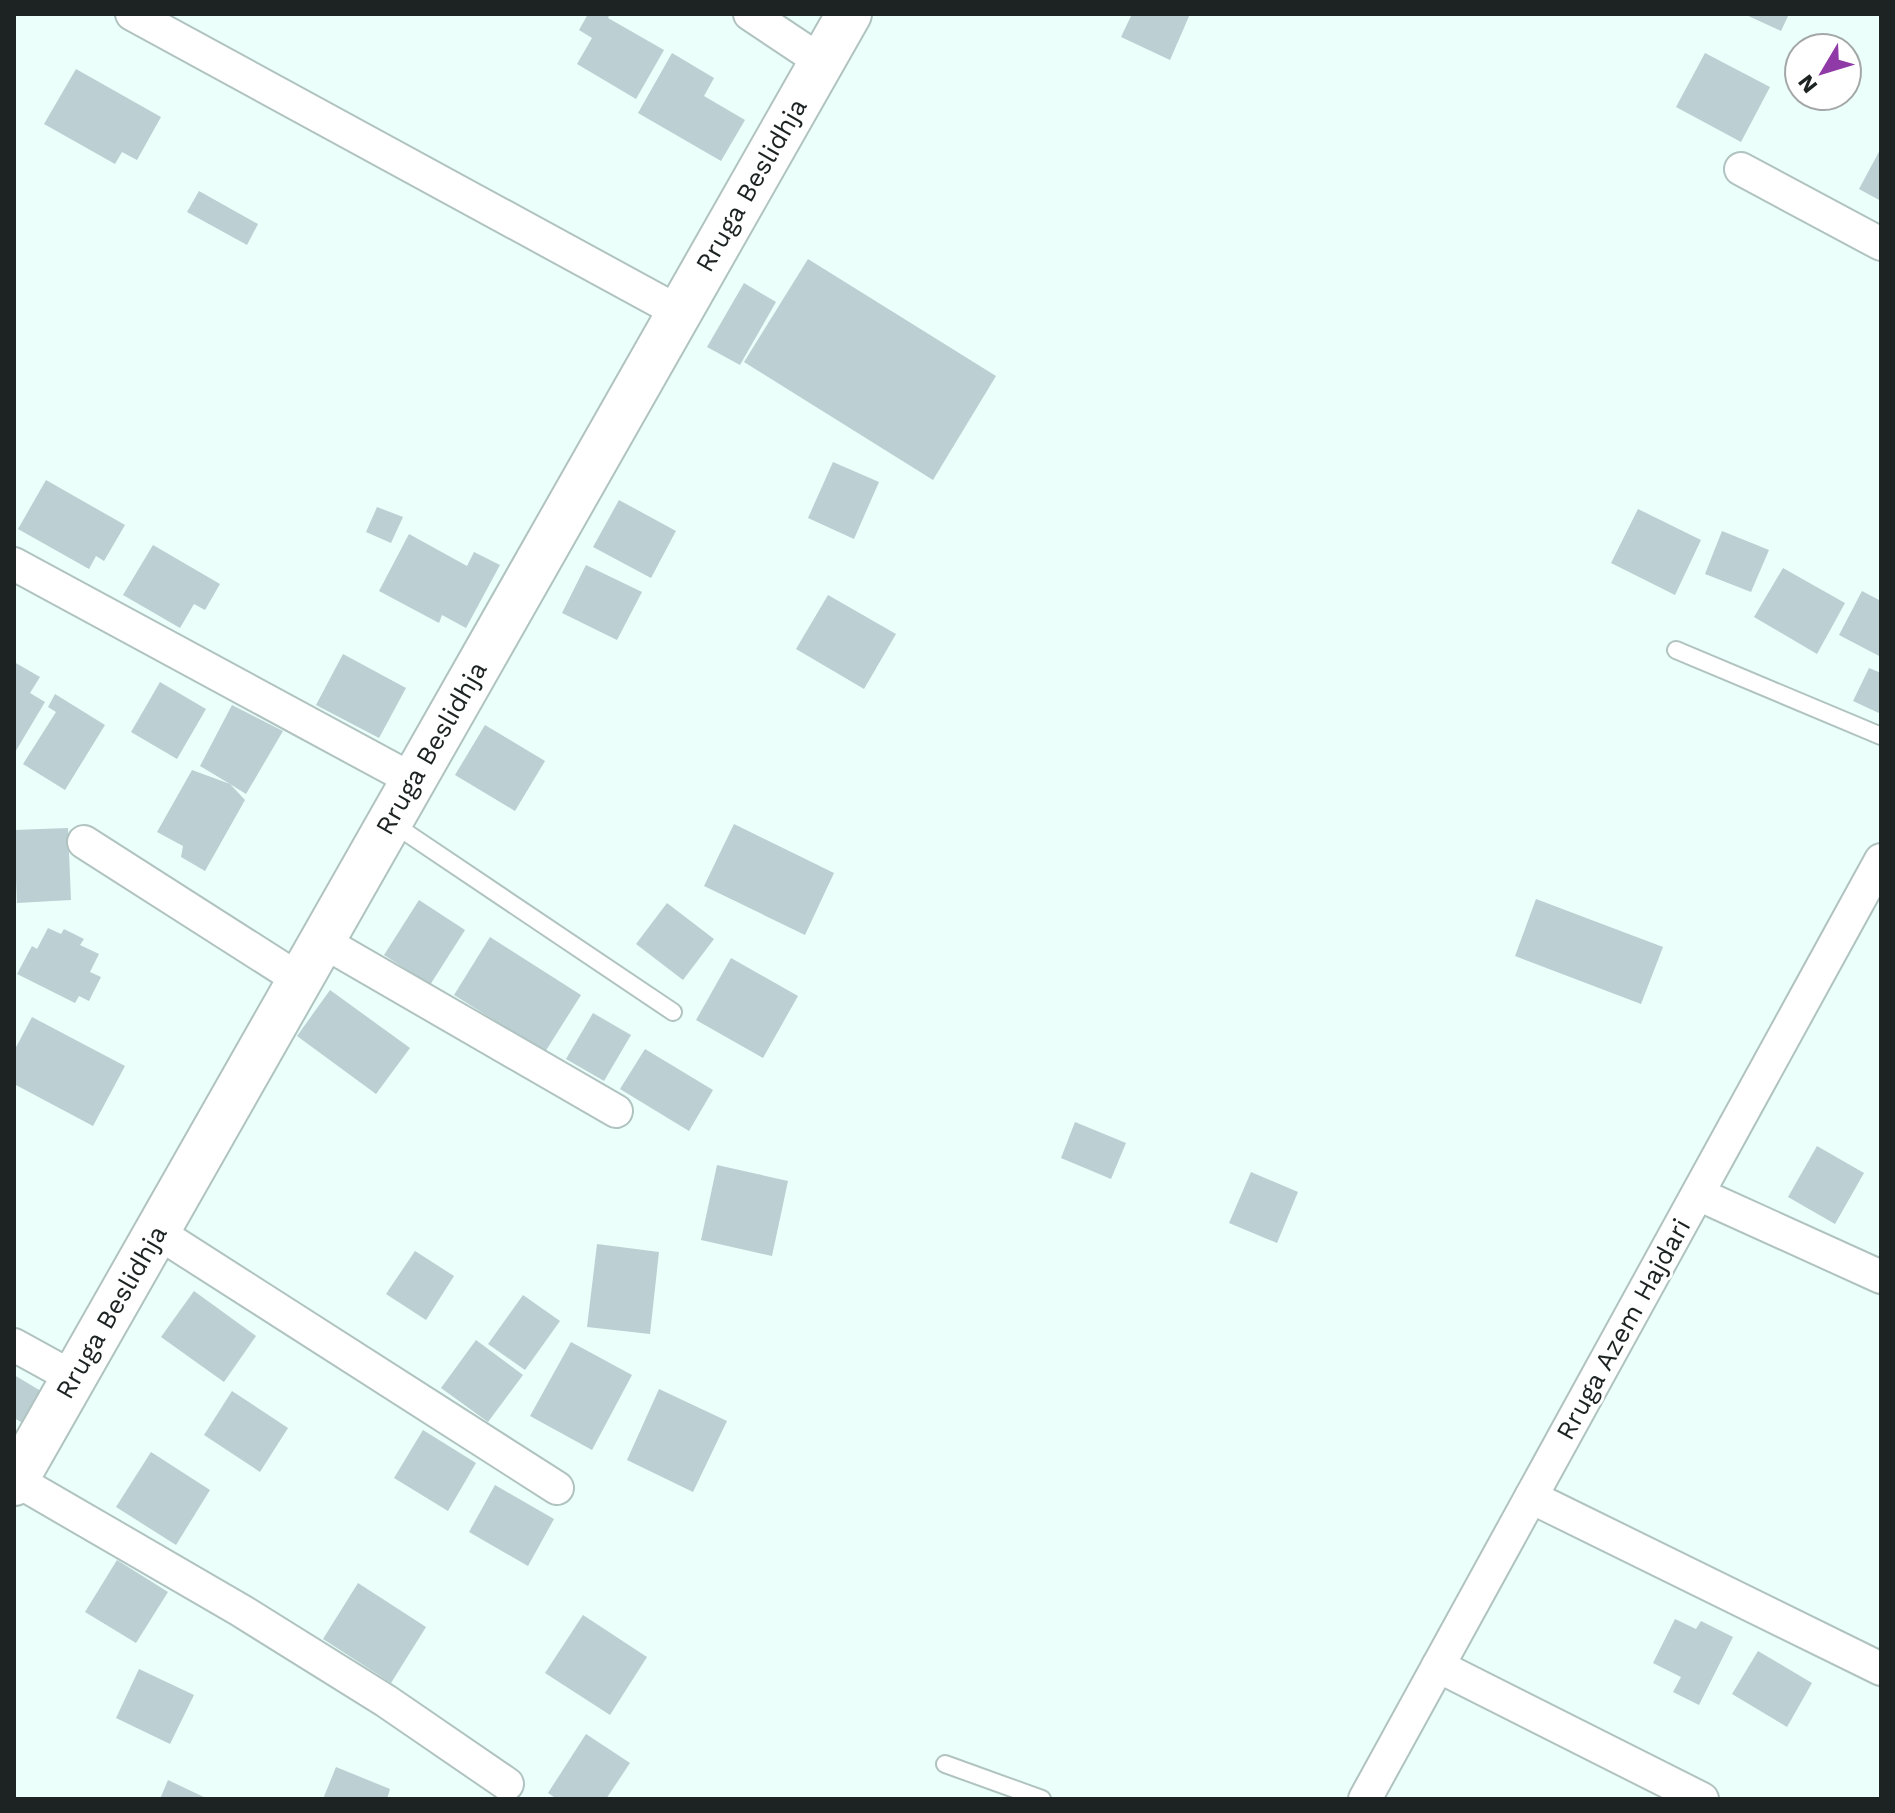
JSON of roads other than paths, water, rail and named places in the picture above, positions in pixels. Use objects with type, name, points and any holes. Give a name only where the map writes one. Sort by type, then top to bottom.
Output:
[{"type":"main road","name":"Rruga Beslidhja","points":[[15,1481],[849,14]]},
{"type":"street","points":[[132,14],[679,312]]},
{"type":"street","points":[[750,14],[822,62]]},
{"type":"street","points":[[1741,169],[1881,244]]},
{"type":"street","points":[[14,564],[413,780]]},
{"type":"street","points":[[84,842],[300,980]]},
{"type":"street","name":"Rruga Azem Hajdari","points":[[1365,1799],[1881,860]]},
{"type":"street","points":[[322,941],[616,1111]]},
{"type":"street","points":[[1698,1194],[1881,1277]]},
{"type":"street","points":[[157,1232],[557,1488]]},
{"type":"street","points":[[14,1345],[74,1378]]},
{"type":"street","points":[[15,1481],[240,1610],[386,1701],[507,1784]]},
{"type":"street","points":[[1531,1497],[1881,1669]]},
{"type":"street","points":[[1438,1666],[1702,1799]]},
{"type":"lane","points":[[1676,650],[1881,736]]},
{"type":"lane","points":[[390,822],[673,1012]]},
{"type":"lane","points":[[945,1764],[1042,1799]]}]
